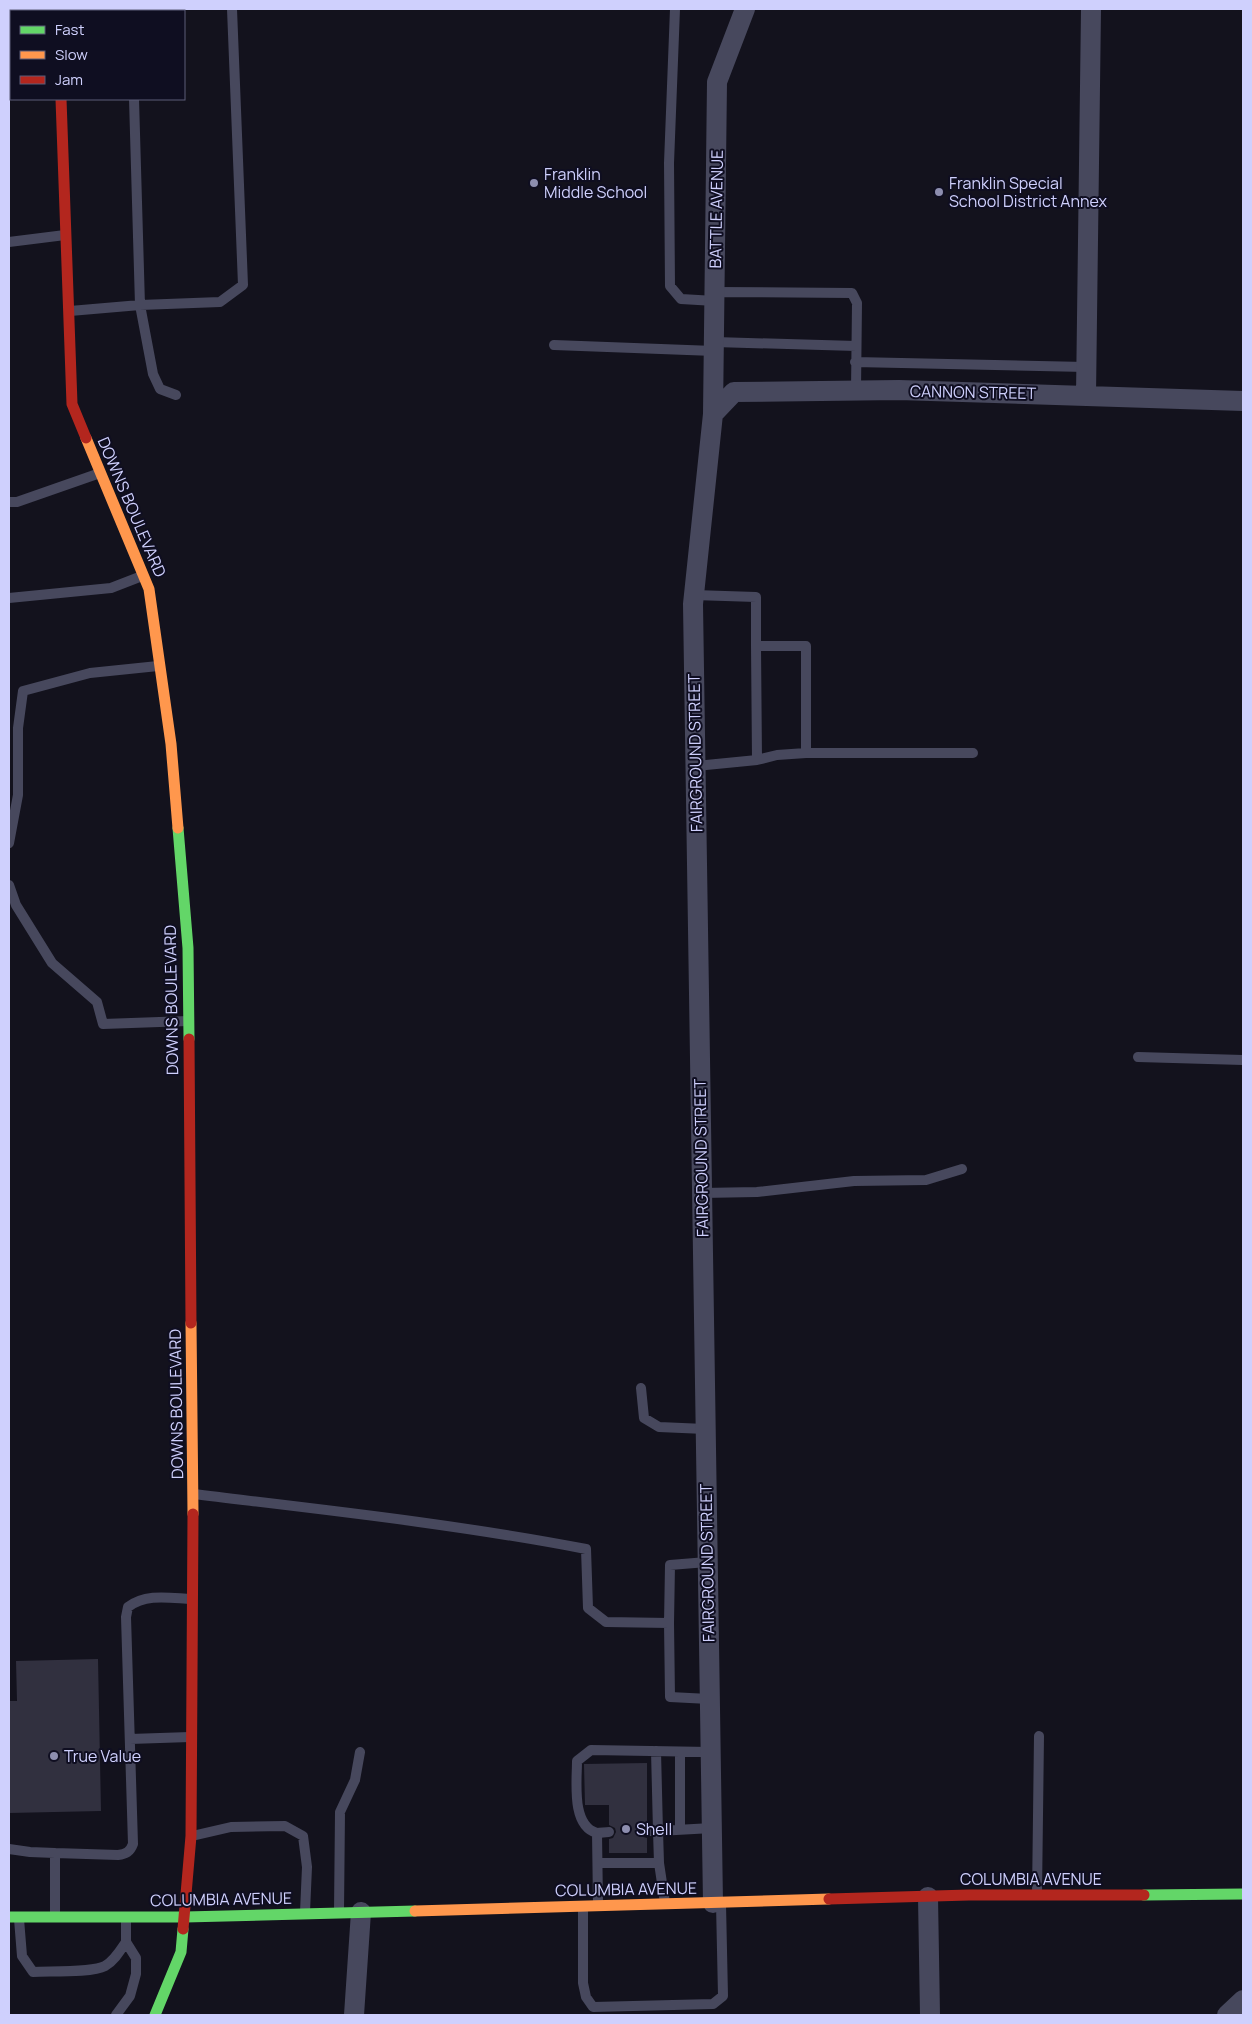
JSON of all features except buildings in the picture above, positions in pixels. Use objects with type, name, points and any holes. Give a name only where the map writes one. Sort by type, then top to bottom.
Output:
[{"type":"street","name":"BATTLE AVENUE","points":[[713,414],[717,82],[745,9]]},
{"type":"street","points":[[1086,395],[1091,9]]},
{"type":"street","name":"DOWNS BOULEVARD","points":[[61,100],[72,404],[149,589],[170,744],[187,938],[193,1494],[191,1836],[181,1952],[155,2015]]},
{"type":"street","name":"CANNON STREET","points":[[713,414],[734,392],[856,390],[1086,395],[1243,401]]},
{"type":"street","name":"FAIRGROUND STREET","points":[[713,414],[694,595],[709,1700],[712,1828],[717,1903]]},
{"type":"street","name":"COLUMBIA AVENUE","points":[[14,1917],[185,1917],[969,1895],[1243,1894]]},
{"type":"street","points":[[928,1897],[930,2015]]},
{"type":"street","points":[[354,2015],[361,1912]]},
{"type":"street","points":[[1227,2015],[1243,2000]]},
{"type":"lane","points":[[69,311],[140,305],[220,302],[243,285],[232,9]]},
{"type":"lane","points":[[674,9],[669,163],[670,286],[681,299],[715,296],[852,293],[857,303],[856,390]]},
{"type":"lane","points":[[134,100],[140,305],[152,374],[160,389],[176,395]]},
{"type":"lane","points":[[9,242],[66,235]]},
{"type":"lane","points":[[554,345],[856,346]]},
{"type":"lane","points":[[855,362],[1086,367]]},
{"type":"lane","points":[[9,502],[17,502],[100,473]]},
{"type":"lane","points":[[9,598],[111,588],[143,575]]},
{"type":"lane","points":[[694,595],[756,597],[757,760]]},
{"type":"lane","points":[[756,646],[806,646],[806,753]]},
{"type":"lane","points":[[9,843],[18,794],[18,728],[23,691],[90,673],[160,666]]},
{"type":"lane","points":[[696,766],[806,753],[973,753]]},
{"type":"lane","points":[[9,885],[16,905],[52,963],[97,1002],[103,1024],[188,1021]]},
{"type":"lane","points":[[1138,1057],[1243,1060]]},
{"type":"lane","points":[[702,1193],[756,1192],[854,1181],[926,1180],[962,1169]]},
{"type":"lane","points":[[640,1388],[644,1418],[659,1427],[705,1429]]},
{"type":"lane","points":[[193,1494],[371,1516],[531,1539],[586,1549],[588,1608],[606,1622],[669,1623]]},
{"type":"lane","points":[[707,1562],[670,1565],[670,1698],[709,1700]]},
{"type":"lane","points":[[9,1848],[30,1852],[118,1855],[125,1854],[131,1850],[133,1835],[126,1617],[128,1607],[137,1600],[154,1597],[193,1599]]},
{"type":"lane","points":[[1037,1896],[1039,1736]]},
{"type":"lane","points":[[130,1740],[193,1737]]},
{"type":"lane","points":[[609,1832],[596,1832],[584,1824],[577,1809],[577,1761],[591,1750],[710,1752]]},
{"type":"lane","points":[[656,1751],[653,1831],[665,1905]]},
{"type":"lane","points":[[338,1912],[340,1812],[355,1780],[360,1752]]},
{"type":"lane","points":[[680,1752],[680,1830]]},
{"type":"lane","points":[[191,1836],[231,1827],[285,1826],[302,1836],[307,1867],[305,1914]]},
{"type":"lane","points":[[653,1831],[712,1828]]},
{"type":"lane","points":[[596,1832],[598,1906]]},
{"type":"lane","points":[[55,1853],[55,1917]]},
{"type":"lane","points":[[598,1863],[659,1863]]},
{"type":"lane","points":[[583,1907],[583,1983],[586,1997],[592,2007],[713,2004],[723,1996],[717,1903]]},
{"type":"lane","points":[[14,1917],[22,1956],[33,1972],[95,1969],[105,1966],[114,1958],[126,1942]]},
{"type":"lane","points":[[116,2015],[130,1996],[136,1974],[136,1958],[126,1942],[126,1918]]},
{"type":"traffic: fast","points":[[178,828],[188,948],[189,1039]]},
{"type":"traffic: fast","points":[[1144,1895],[1243,1894]]},
{"type":"traffic: fast","points":[[9,1917],[185,1917],[415,1911]]},
{"type":"traffic: fast","points":[[155,2015],[181,1952],[183,1929]]},
{"type":"traffic: slow","points":[[86,438],[149,589],[171,744],[178,828]]},
{"type":"traffic: slow","points":[[191,1323],[193,1514]]},
{"type":"traffic: slow","points":[[415,1911],[829,1899]]},
{"type":"traffic: jam","points":[[61,100],[72,404],[86,438]]},
{"type":"traffic: jam","points":[[189,1039],[191,1323]]},
{"type":"traffic: jam","points":[[183,1929],[191,1836],[193,1514]]},
{"type":"traffic: jam","points":[[829,1899],[969,1895],[1144,1895]]},
{"type":"place","name":"Franklin Middle School","points":[[534,183]]},
{"type":"place","name":"Franklin Special School District Annex","points":[[939,192]]},
{"type":"place","name":"True Value","points":[[54,1756]]},
{"type":"place","name":"Shell","points":[[626,1829]]}]
